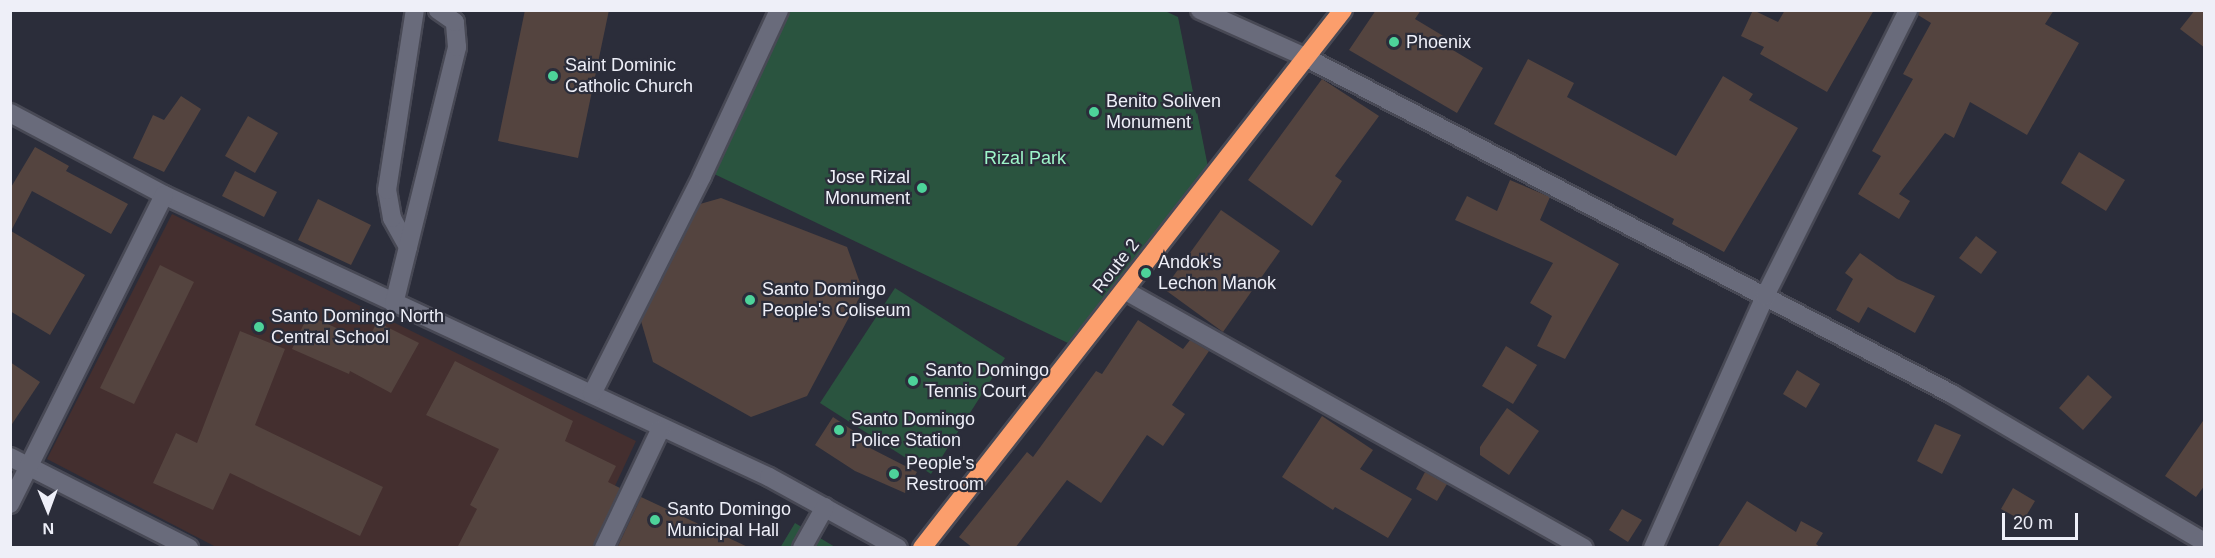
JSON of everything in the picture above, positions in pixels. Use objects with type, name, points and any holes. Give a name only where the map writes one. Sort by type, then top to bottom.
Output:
[{"type":"highway","name":"Route 2","points":[[922,548],[1343,10]]},
{"type":"street","points":[[408,247],[392,218],[387,190],[415,10]]},
{"type":"street","points":[[394,304],[457,47],[455,22],[438,10]]},
{"type":"street","points":[[592,394],[702,176],[779,10]]},
{"type":"street","points":[[1200,10],[1305,57],[1952,394],[2205,542]]},
{"type":"street","points":[[1653,548],[1765,296],[1908,10]]},
{"type":"street","points":[[10,113],[164,195],[394,304],[592,394],[660,430],[830,509],[898,548]]},
{"type":"street","points":[[10,504],[164,195]]},
{"type":"street","points":[[1124,290],[1521,509],[1584,548]]},
{"type":"street","points":[[604,548],[660,430]]},
{"type":"street","points":[[10,457],[27,468],[189,548]]},
{"type":"street","points":[[802,548],[830,509]]},
{"type":"street","points":[[813,548],[830,509]]},
{"type":"shaded area","name":"Santo Domingo North Central School","points":[[172,214],[636,441],[586,548],[216,547],[47,459]]},
{"type":"green space","name":"Rizal Park","points":[[787,10],[1165,11],[1178,17],[1208,167],[1068,343],[710,172]]},
{"type":"green space","name":"Santo Domingo Tennis Court","points":[[895,288],[1005,358],[931,474],[820,403]]},
{"type":"green space","points":[[795,523],[835,547],[780,548]]},
{"type":"building","name":"Saint Dominic Catholic Church","points":[[525,10],[609,10],[578,158],[498,141]]},
{"type":"building","points":[[1376,10],[1421,10],[1415,19],[1445,37],[1441,43],[1483,68],[1457,113],[1349,50]]},
{"type":"building","points":[[1753,10],[1778,22],[1785,10],[1874,10],[1827,92],[1760,54],[1764,47],[1741,36]]},
{"type":"building","points":[[1919,10],[2054,10],[2045,24],[2079,43],[2027,135],[1970,102],[1954,138],[1945,133],[1899,194],[1910,201],[1899,219],[1858,194],[1881,156],[1872,151],[1913,79],[1903,74],[1931,23],[1918,15]]},
{"type":"building","points":[[2195,10],[2205,10],[2205,48],[2180,29]]},
{"type":"building","points":[[1528,59],[1574,83],[1567,97],[1676,156],[1723,76],[1753,94],[1749,100],[1798,128],[1724,252],[1672,224],[1674,219],[1494,124]]},
{"type":"building","points":[[1322,79],[1379,116],[1335,176],[1342,181],[1312,226],[1248,180]]},
{"type":"building","points":[[181,96],[201,109],[164,172],[133,158],[153,115],[164,120]]},
{"type":"building","points":[[248,116],[278,133],[255,173],[225,156]]},
{"type":"building","points":[[35,147],[69,166],[66,171],[128,204],[111,234],[32,191],[11,231],[85,275],[50,335],[10,311],[10,189]]},
{"type":"building","points":[[2079,152],[2125,180],[2106,211],[2061,183]]},
{"type":"building","points":[[235,171],[277,192],[264,217],[222,196]]},
{"type":"building","points":[[1510,180],[1550,197],[1540,220],[1619,264],[1565,359],[1537,346],[1552,316],[1530,303],[1553,263],[1455,220],[1467,196],[1497,211]]},
{"type":"building","name":"Santo Domingo People's Coliseum","points":[[721,198],[847,247],[863,291],[807,396],[751,417],[653,362],[641,321],[700,204]]},
{"type":"building","points":[[318,199],[371,225],[351,265],[298,240]]},
{"type":"building","points":[[1221,210],[1280,251],[1223,332],[1164,289]]},
{"type":"building","points":[[1976,236],[1997,252],[1981,274],[1959,258]]},
{"type":"building","points":[[1860,253],[1897,279],[1935,296],[1915,333],[1868,307],[1859,323],[1836,310],[1853,279],[1845,273]]},
{"type":"building","points":[[160,265],[194,282],[134,404],[100,388]]},
{"type":"building","points":[[308,315],[367,342],[377,322],[419,343],[391,393],[350,371],[349,374],[292,349]]},
{"type":"building","points":[[1138,320],[1183,349],[1190,340],[1209,351],[1172,405],[1185,414],[1163,446],[1147,435],[1101,503],[1067,480],[1015,548],[973,548],[959,537],[1027,452],[1033,457],[1096,371],[1102,374]]},
{"type":"building","points":[[240,331],[285,349],[255,425],[383,487],[360,536],[230,473],[213,510],[153,483],[176,433],[197,443]]},
{"type":"building","points":[[1506,346],[1537,365],[1513,404],[1482,386]]},
{"type":"building","points":[[455,361],[573,421],[565,441],[616,466],[608,482],[620,488],[593,548],[457,548],[477,509],[470,505],[499,449],[426,415]]},
{"type":"building","points":[[10,362],[40,382],[10,427]]},
{"type":"building","points":[[1797,370],[1820,384],[1806,408],[1783,394]]},
{"type":"building","points":[[2088,375],[2112,397],[2083,430],[2059,408]]},
{"type":"building","points":[[1507,408],[1539,431],[1509,475],[1480,455],[1480,447]]},
{"type":"building","points":[[1322,416],[1373,450],[1360,469],[1412,499],[1388,538],[1335,507],[1333,510],[1282,477]]},
{"type":"building","points":[[833,417],[873,444],[870,448],[917,472],[905,493],[855,471],[815,445]]},
{"type":"building","points":[[2205,418],[2205,485],[2196,497],[2165,476]]},
{"type":"building","points":[[1935,424],[1961,435],[1942,474],[1917,461]]},
{"type":"building","points":[[1425,472],[1447,484],[1437,501],[1416,489]]},
{"type":"building","points":[[2013,488],[2035,501],[2023,521],[2001,509]]},
{"type":"building","name":"Santo Domingo Municipal Hall","points":[[641,497],[750,548],[617,548]]},
{"type":"building","points":[[1747,501],[1796,532],[1801,521],[1823,533],[1816,544],[1821,548],[1717,548]]},
{"type":"building","points":[[1622,509],[1642,520],[1628,542],[1609,530]]},
{"type":"place","name":"Phoenix","points":[[1394,42]]},
{"type":"place","name":"Saint Dominic Catholic Church","points":[[553,76]]},
{"type":"place","name":"Benito Soliven Monument","points":[[1094,112]]},
{"type":"place","name":"Jose Rizal Monument","points":[[922,188]]},
{"type":"place","name":"Andok's Lechon Manok","points":[[1146,273]]},
{"type":"place","name":"Santo Domingo People's Coliseum","points":[[750,300]]},
{"type":"place","name":"Santo Domingo North Central School","points":[[259,327]]},
{"type":"place","name":"Santo Domingo Tennis Court","points":[[913,381]]},
{"type":"place","name":"Santo Domingo Police Station","points":[[839,430]]},
{"type":"place","name":"People's Restroom","points":[[894,474]]},
{"type":"place","name":"Santo Domingo Municipal Hall","points":[[655,520]]}]
